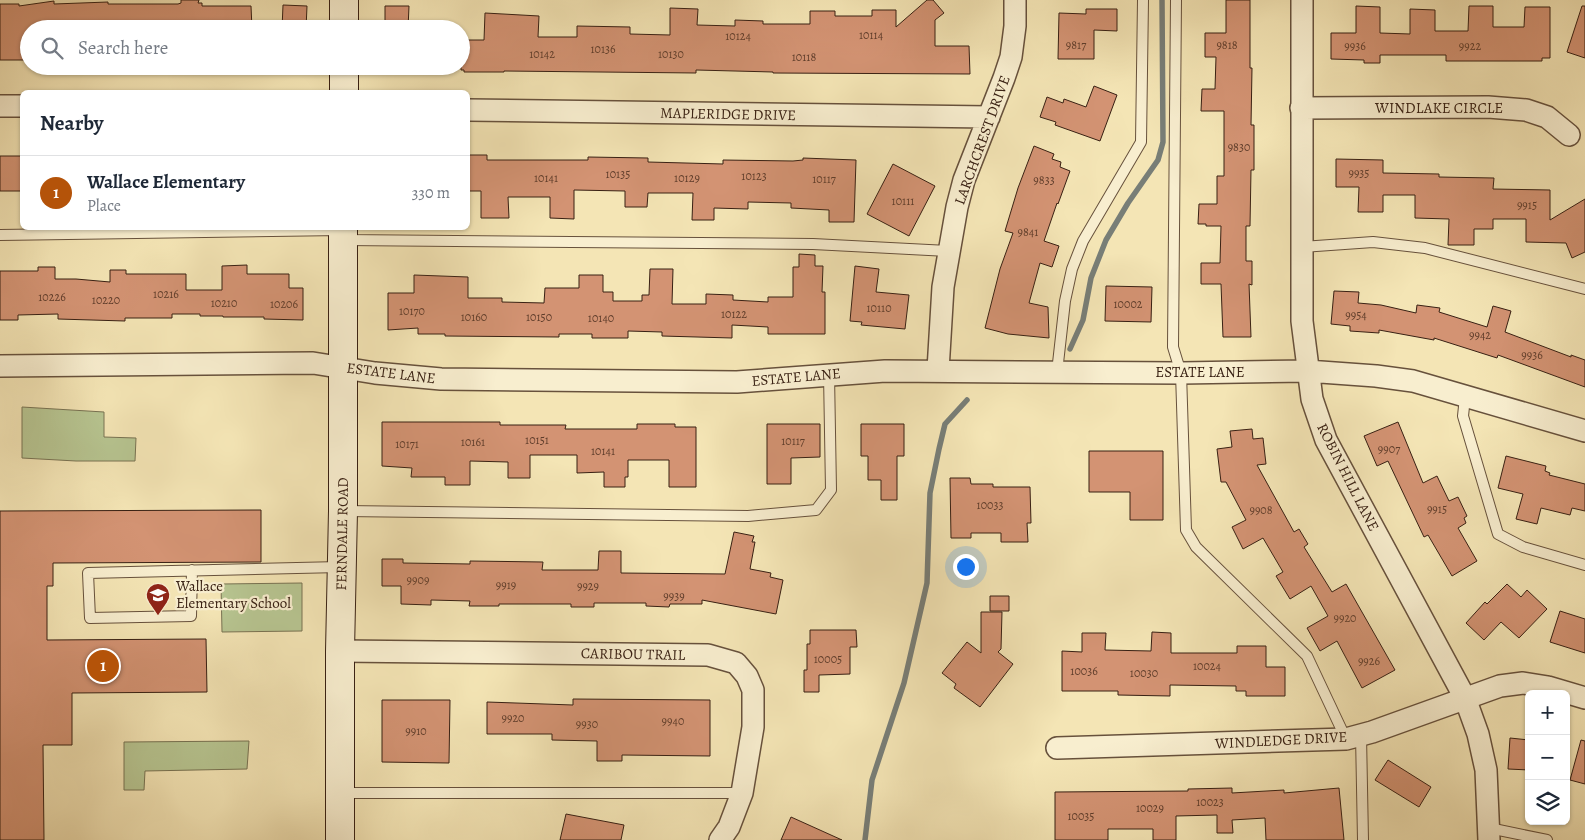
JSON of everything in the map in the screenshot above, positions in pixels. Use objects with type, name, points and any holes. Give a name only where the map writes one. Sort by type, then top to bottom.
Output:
[{"type":"street","points":[[344,0],[344,20]]},
{"type":"street","name":"LARCHCREST DRIVE","points":[[938,370],[942,287],[948,251],[964,180],[1011,56],[1015,26],[1015,0]]},
{"type":"street","name":"ROBIN HILL LANE","points":[[1302,0],[1302,321],[1307,372],[1312,399],[1326,440],[1465,698],[1478,734],[1486,770],[1489,834]]},
{"type":"street","points":[[344,75],[344,90]]},
{"type":"street","points":[[0,106],[20,106]]},
{"type":"street","name":"WINDLAKE CIRCLE","points":[[1301,108],[1488,107],[1526,110],[1547,117],[1569,135]]},
{"type":"street","name":"MAPLERIDGE DRIVE","points":[[470,110],[989,117]]},
{"type":"street","name":"FERNDALE ROAD","points":[[340,840],[340,651],[344,511],[343,232]]},
{"type":"street","name":"ESTATE LANE","points":[[0,366],[313,363],[375,373],[441,380],[737,382],[830,374],[938,370],[1181,373],[1307,372],[1376,376],[1413,381],[1585,431]]},
{"type":"street","name":"CARIBOU TRAIL","points":[[340,651],[708,655],[736,663],[747,676],[753,690],[753,727],[742,793],[729,827],[720,840]]},
{"type":"street","name":"WINDLEDGE DRIVE","points":[[1057,748],[1353,737],[1500,686],[1523,684],[1548,687],[1585,698]]},
{"type":"lane","points":[[1057,372],[1065,301],[1072,269],[1082,241],[1141,142],[1143,0]]},
{"type":"lane","points":[[1176,0],[1173,347],[1181,373],[1186,530],[1196,547],[1307,656],[1353,737],[1363,840]]},
{"type":"lane","points":[[0,235],[343,232],[813,244],[948,251]]},
{"type":"lane","points":[[1302,247],[1373,242],[1425,248],[1585,289]]},
{"type":"lane","points":[[344,511],[748,516],[816,510],[832,490],[830,374]]},
{"type":"lane","points":[[1465,397],[1463,416],[1498,534],[1523,547],[1585,565]]},
{"type":"lane","points":[[192,570],[192,616],[90,618],[88,573],[192,570],[342,567]]},
{"type":"lane","points":[[339,793],[742,793]]},
{"type":"lane","points":[[1489,834],[1547,840]]},
{"type":"green space","points":[[22,407],[104,412],[104,437],[136,438],[135,461],[76,461],[22,458]]},
{"type":"green space","points":[[302,583],[302,631],[222,632],[221,584]]},
{"type":"green space","points":[[249,741],[247,769],[145,771],[144,790],[124,790],[124,742]]},
{"type":"building","points":[[181,0],[199,0],[198,3],[202,3],[202,6],[251,6],[252,20],[20,20],[20,60],[0,60],[0,4],[19,4],[19,6],[54,1],[54,4],[108,2],[108,4],[181,3]]},
{"type":"building","points":[[927,0],[933,0],[944,13],[935,20],[935,46],[969,46],[970,74],[773,73],[696,70],[696,73],[470,72],[470,40],[484,40],[485,13],[539,16],[538,37],[577,37],[577,26],[630,27],[630,34],[670,35],[670,8],[698,9],[697,25],[735,26],[735,20],[763,21],[763,24],[810,24],[810,11],[835,11],[835,16],[872,16],[872,10],[896,10],[896,27]]},
{"type":"building","points":[[1226,0],[1250,0],[1251,125],[1254,125],[1254,170],[1251,170],[1250,226],[1246,226],[1246,261],[1252,261],[1252,285],[1249,284],[1251,337],[1223,337],[1221,284],[1201,284],[1201,263],[1220,263],[1221,226],[1198,224],[1199,204],[1217,204],[1217,176],[1224,176],[1224,111],[1201,111],[1202,89],[1215,89],[1216,57],[1205,57],[1205,33],[1226,33]]},
{"type":"building","points":[[283,5],[307,6],[306,20],[282,20]]},
{"type":"building","points":[[385,6],[409,6],[408,20],[385,20]]},
{"type":"building","points":[[1356,6],[1380,7],[1380,33],[1410,34],[1410,9],[1435,10],[1435,31],[1468,31],[1469,6],[1493,6],[1493,27],[1524,27],[1525,7],[1550,7],[1550,58],[1542,58],[1542,61],[1446,61],[1446,55],[1380,55],[1380,63],[1364,63],[1364,60],[1331,59],[1331,33],[1356,33]]},
{"type":"building","points":[[1582,6],[1585,6],[1585,58],[1567,52]]},
{"type":"building","points":[[1086,9],[1117,9],[1117,31],[1094,30],[1094,59],[1058,59],[1059,13],[1086,14]]},
{"type":"building","points":[[1094,86],[1117,95],[1100,141],[1055,125],[1056,122],[1040,117],[1047,97],[1063,103],[1064,99],[1086,107]]},
{"type":"building","points":[[1034,146],[1054,154],[1052,159],[1061,162],[1060,167],[1070,171],[1044,241],[1059,246],[1052,267],[1040,263],[1029,303],[1048,307],[1049,338],[1008,334],[985,328],[1000,269],[1013,233],[1005,231],[1018,188]]},
{"type":"building","points":[[470,155],[487,155],[487,160],[588,160],[588,157],[648,158],[648,162],[723,164],[723,160],[793,161],[803,160],[803,158],[856,160],[854,222],[829,222],[829,210],[791,208],[791,203],[748,202],[748,209],[714,208],[714,220],[692,220],[693,193],[648,193],[647,207],[625,207],[625,191],[574,190],[574,219],[550,218],[550,197],[508,197],[509,218],[481,218],[481,191],[470,191]]},
{"type":"building","points":[[0,156],[20,156],[20,191],[0,191]]},
{"type":"building","points":[[1336,159],[1383,160],[1383,173],[1439,174],[1439,177],[1494,178],[1493,189],[1550,190],[1550,220],[1585,199],[1585,252],[1572,258],[1566,243],[1526,242],[1526,219],[1493,219],[1493,229],[1474,229],[1474,245],[1448,245],[1449,219],[1415,218],[1415,195],[1383,195],[1383,212],[1358,212],[1359,187],[1336,187]]},
{"type":"building","points":[[893,164],[935,186],[909,236],[867,214]]},
{"type":"building","points":[[799,254],[815,255],[815,266],[823,266],[822,292],[825,292],[825,334],[768,334],[768,327],[732,325],[732,338],[662,336],[662,332],[628,331],[628,338],[592,338],[592,334],[559,334],[559,337],[445,336],[445,334],[418,334],[418,328],[388,330],[388,293],[414,293],[414,275],[468,277],[468,298],[502,298],[502,302],[544,303],[545,288],[579,288],[579,275],[603,275],[603,292],[613,292],[613,301],[642,301],[642,295],[649,295],[650,269],[673,269],[672,304],[706,304],[706,294],[733,295],[733,300],[768,302],[768,297],[793,297],[793,267],[799,267]]},
{"type":"building","points":[[247,265],[247,274],[289,274],[289,288],[303,288],[303,320],[172,314],[172,318],[125,318],[125,321],[58,319],[58,314],[18,315],[18,320],[0,320],[0,271],[38,271],[38,267],[55,267],[55,279],[110,282],[110,270],[126,270],[126,274],[186,274],[186,290],[222,290],[222,266]]},
{"type":"building","points":[[855,266],[879,269],[876,292],[909,295],[905,329],[861,325],[862,322],[850,321]]},
{"type":"building","points":[[1106,286],[1152,287],[1151,322],[1105,321]]},
{"type":"building","points":[[1334,291],[1359,292],[1358,303],[1381,305],[1416,313],[1417,305],[1440,308],[1439,312],[1487,327],[1493,306],[1511,311],[1505,332],[1571,357],[1571,355],[1585,360],[1585,387],[1498,355],[1497,358],[1434,338],[1434,340],[1379,330],[1379,333],[1350,331],[1350,326],[1331,324]]},
{"type":"building","points":[[382,422],[500,422],[500,425],[566,425],[565,429],[637,429],[637,424],[675,424],[675,427],[696,427],[696,487],[669,487],[669,460],[628,460],[628,477],[625,477],[625,487],[604,487],[604,472],[577,473],[577,455],[530,455],[530,478],[508,478],[508,462],[470,461],[470,485],[445,485],[445,477],[411,477],[412,468],[382,466]]},
{"type":"building","points":[[1398,422],[1423,483],[1437,476],[1449,501],[1458,497],[1467,516],[1464,518],[1466,523],[1458,528],[1477,561],[1452,576],[1428,535],[1424,537],[1388,461],[1377,466],[1364,436]]},
{"type":"building","points":[[767,424],[820,424],[820,457],[791,458],[791,484],[767,484]]},
{"type":"building","points":[[861,424],[904,424],[904,456],[897,456],[897,500],[881,500],[881,480],[868,480],[868,456],[861,456]]},
{"type":"building","points":[[1252,429],[1253,439],[1263,438],[1266,464],[1257,465],[1294,532],[1299,529],[1308,544],[1304,547],[1332,592],[1346,584],[1395,670],[1362,688],[1337,641],[1320,651],[1307,628],[1328,616],[1311,586],[1290,599],[1276,576],[1283,572],[1263,538],[1243,549],[1232,527],[1246,520],[1226,482],[1221,482],[1217,449],[1232,447],[1230,431]]},
{"type":"building","points":[[1089,451],[1163,451],[1163,520],[1130,520],[1130,492],[1089,492]]},
{"type":"building","points":[[1506,456],[1546,466],[1545,471],[1550,473],[1549,475],[1585,484],[1585,511],[1572,508],[1570,515],[1541,508],[1537,524],[1516,519],[1523,494],[1498,488]]},
{"type":"building","points":[[950,478],[970,478],[971,484],[993,484],[993,487],[1030,487],[1031,523],[1027,523],[1028,542],[1001,542],[1001,533],[971,533],[971,538],[951,538]]},
{"type":"building","points":[[261,510],[261,562],[53,563],[53,586],[47,586],[47,640],[206,639],[207,692],[72,693],[72,745],[43,745],[44,840],[0,840],[0,511]]},
{"type":"building","points":[[734,532],[754,536],[752,542],[755,542],[750,569],[771,573],[770,577],[783,580],[776,614],[702,600],[702,604],[670,604],[669,607],[646,606],[646,603],[594,603],[594,607],[571,607],[571,604],[469,606],[470,601],[431,600],[431,605],[401,604],[401,586],[382,586],[382,559],[403,559],[403,563],[470,564],[470,561],[543,562],[542,570],[598,570],[599,551],[621,551],[621,573],[725,574]]},
{"type":"building","points":[[1507,584],[1521,597],[1527,590],[1547,609],[1519,638],[1501,622],[1484,640],[1466,623],[1485,602],[1487,604]]},
{"type":"building","points":[[990,596],[1009,596],[1009,611],[990,611]]},
{"type":"building","points":[[1560,611],[1585,619],[1585,653],[1550,642]]},
{"type":"building","points":[[981,612],[1002,612],[1001,649],[998,652],[1013,664],[980,707],[954,688],[956,684],[942,673],[967,642],[981,653]]},
{"type":"building","points":[[810,630],[856,630],[857,647],[850,647],[850,674],[819,675],[819,692],[804,692],[804,670],[807,670],[807,644],[810,644]]},
{"type":"building","points":[[1152,632],[1171,633],[1171,653],[1237,653],[1237,646],[1266,646],[1266,667],[1285,667],[1285,696],[1246,696],[1246,691],[1236,691],[1236,686],[1170,685],[1170,696],[1118,695],[1118,691],[1062,691],[1062,651],[1082,652],[1082,633],[1106,633],[1105,650],[1151,651]]},
{"type":"building","points":[[573,699],[710,700],[710,756],[622,755],[622,761],[597,761],[597,741],[552,740],[552,734],[487,734],[487,702],[573,705]]},
{"type":"building","points":[[382,700],[450,700],[449,763],[382,762]]},
{"type":"building","points":[[1510,738],[1525,740],[1525,770],[1508,769]]},
{"type":"building","points":[[1581,740],[1585,741],[1585,784],[1570,780]]},
{"type":"building","points":[[1388,760],[1431,787],[1419,807],[1375,780]]},
{"type":"building","points":[[1232,788],[1232,793],[1284,790],[1284,793],[1339,788],[1344,840],[1266,840],[1265,818],[1232,820],[1233,833],[1217,833],[1217,815],[1176,816],[1176,840],[1153,840],[1153,829],[1108,829],[1108,840],[1055,840],[1055,792],[1188,791],[1188,789]]},
{"type":"building","points":[[566,814],[624,825],[621,840],[560,840]]},
{"type":"building","points":[[791,817],[842,840],[781,840]]},
{"type":"waterway","points":[[1070,349],[1083,320],[1091,278],[1106,240],[1128,203],[1158,160],[1163,142],[1162,0]]},
{"type":"waterway","points":[[865,840],[872,780],[904,683],[927,583],[930,493],[939,449],[945,424],[967,400]]},
{"type":"place","name":"Wallace Elementary School","points":[[158,616]]},
{"type":"place","name":"Wallace Elementary","points":[[103,666]]}]
